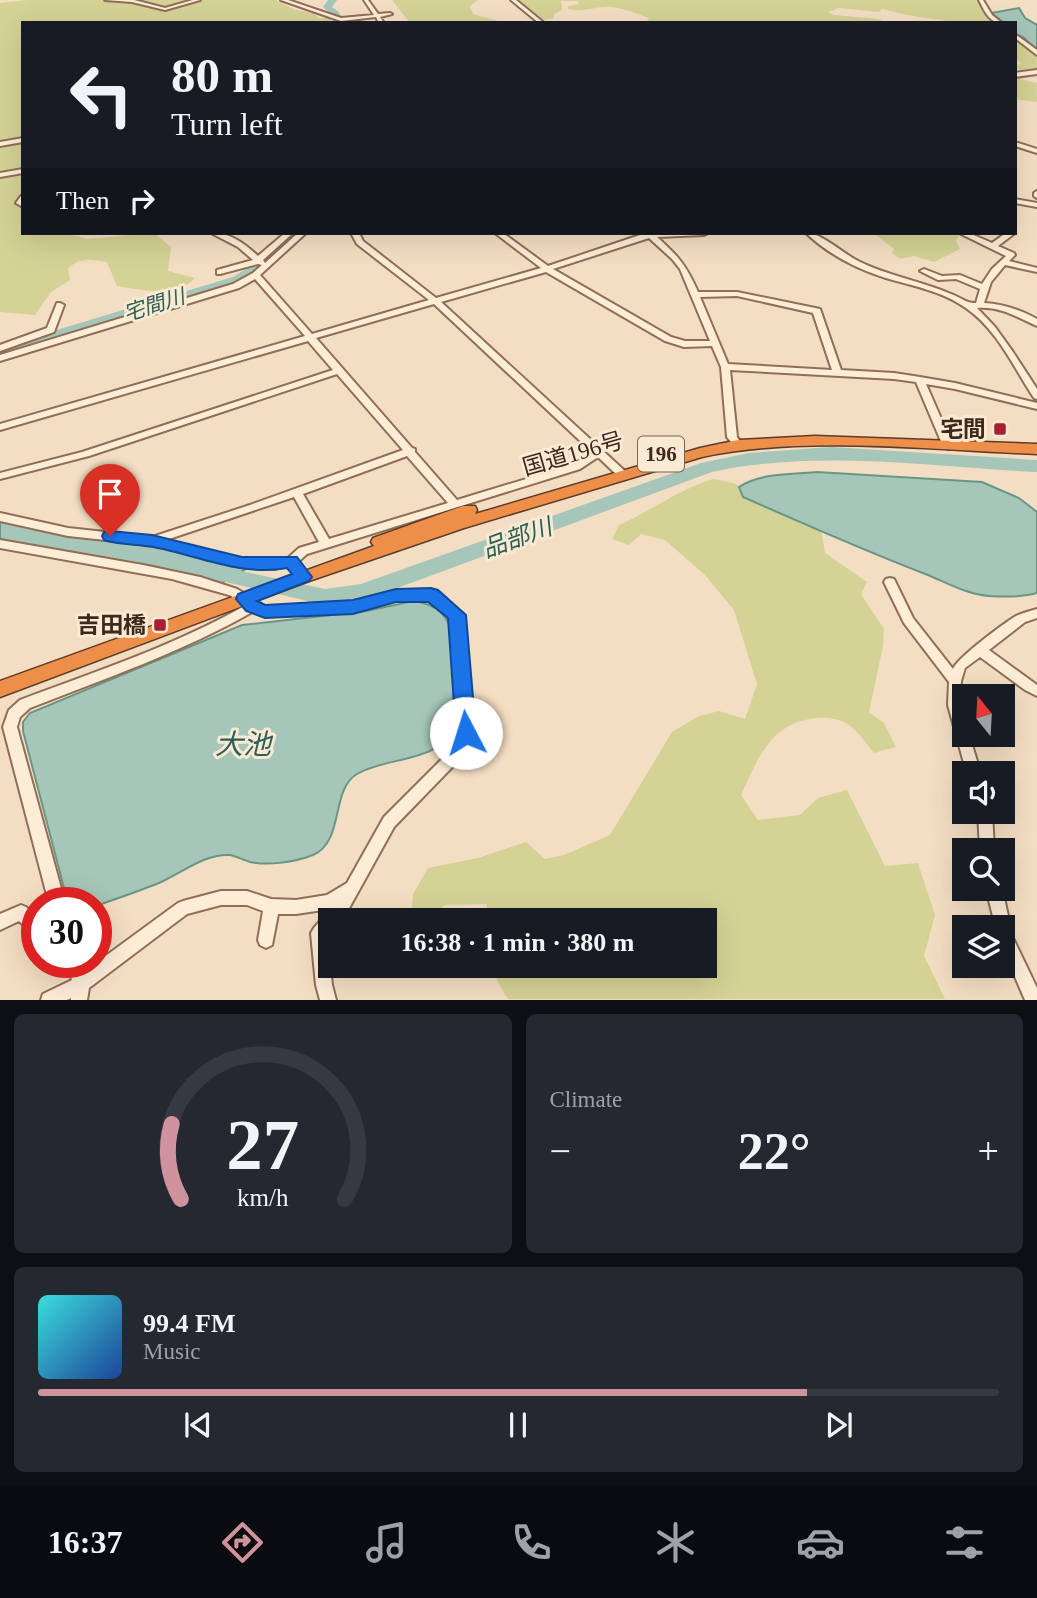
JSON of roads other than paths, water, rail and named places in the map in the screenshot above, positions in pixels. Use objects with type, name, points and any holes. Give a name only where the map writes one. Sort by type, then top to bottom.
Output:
[{"type":"highway","name":"国道196号","points":[[0,689],[248,603],[266,590],[458,524],[618,471],[735,440],[1037,440]]},
{"type":"highway","name":"国道196号","points":[[946,441],[1037,449]]},
{"type":"street","points":[[107,0],[132,1],[165,9],[198,0]]},
{"type":"street","points":[[283,0],[339,21]]},
{"type":"street","points":[[366,0],[381,21]]},
{"type":"street","points":[[513,0],[539,21]]},
{"type":"street","points":[[981,0],[990,16],[997,21]]},
{"type":"street","points":[[348,21],[390,14]]},
{"type":"street","points":[[1017,38],[1037,53]]},
{"type":"street","points":[[1017,75],[1037,72]]},
{"type":"street","points":[[0,144],[21,140]]},
{"type":"street","points":[[1017,145],[1037,151]]},
{"type":"street","points":[[0,175],[21,171]]},
{"type":"street","points":[[1017,201],[1037,205]]},
{"type":"street","points":[[219,235],[241,245],[261,263]]},
{"type":"street","points":[[0,358],[223,291],[256,275],[261,263],[287,235]]},
{"type":"street","points":[[220,272],[261,263],[299,235]]},
{"type":"street","points":[[356,235],[360,242],[436,302],[618,471]]},
{"type":"street","points":[[502,235],[547,269],[668,339],[684,344],[715,343]]},
{"type":"street","points":[[0,427],[547,269],[645,235]]},
{"type":"street","points":[[649,235],[684,269],[695,295],[724,367],[735,440]]},
{"type":"street","points":[[813,235],[873,271],[975,306],[1013,312],[1037,323]]},
{"type":"street","points":[[968,235],[1011,255],[990,274],[975,306]]},
{"type":"street","points":[[994,245],[1008,235]]},
{"type":"street","points":[[1011,235],[1019,240]]},
{"type":"street","points":[[1003,262],[1037,270]]},
{"type":"street","points":[[924,271],[941,278],[957,277],[984,287]]},
{"type":"street","points":[[256,275],[454,503]]},
{"type":"street","points":[[695,295],[737,294],[817,311],[837,373]]},
{"type":"street","points":[[51,330],[60,304]]},
{"type":"street","points":[[975,306],[1033,383],[1037,396]]},
{"type":"street","points":[[51,330],[58,339]]},
{"type":"street","points":[[0,348],[51,330]]},
{"type":"street","points":[[724,367],[920,380],[1037,406]]},
{"type":"street","points":[[0,476],[85,454],[338,371]]},
{"type":"street","points":[[920,380],[946,441]]},
{"type":"street","points":[[152,541],[297,493],[411,451]]},
{"type":"street","points":[[0,517],[68,532],[152,541],[242,563],[273,565],[291,561],[303,551],[576,467],[598,453]]},
{"type":"street","points":[[297,493],[326,544]]},
{"type":"street","points":[[0,544],[112,561],[174,575],[232,591],[265,611],[353,607],[396,596],[431,595],[457,615],[466,733],[457,753],[390,822],[352,888],[330,902],[296,907],[271,906],[247,898],[221,898],[183,908],[80,992],[49,999]]},
{"type":"street","points":[[291,561],[299,578]]},
{"type":"street","points":[[890,582],[908,620],[955,681]]},
{"type":"street","points":[[53,887],[10,727],[14,714],[24,704],[186,641],[229,621],[248,603]]},
{"type":"street","points":[[970,761],[954,705],[955,681],[960,665],[1021,619],[1037,612]]},
{"type":"street","points":[[978,650],[993,657],[1037,691]]},
{"type":"street","points":[[328,999],[324,985],[320,933],[342,907],[359,875]]},
{"type":"street","points":[[997,901],[1006,939],[1034,999]]},
{"type":"street","points":[[266,940],[271,906]]},
{"type":"street","points":[[0,922],[21,912]]},
{"type":"water","points":[[1019,8],[1025,18],[1037,25],[1037,50],[1017,35],[1017,21],[1001,21],[991,13]]},
{"type":"water","points":[[817,472],[982,482],[1019,498],[1037,512],[1037,593],[1001,597],[966,591],[743,497],[739,487],[766,477]]},
{"type":"water","points":[[0,519],[167,549],[246,569],[222,583],[153,566],[0,541]]},
{"type":"water","name":"大池","points":[[414,601],[436,609],[444,616],[450,627],[457,717],[452,732],[443,743],[431,751],[357,774],[343,791],[330,839],[313,855],[265,864],[230,855],[211,857],[153,885],[112,900],[112,887],[64,887],[23,731],[23,722],[30,713],[242,625],[366,611]]},
{"type":"waterway","name":"宅間川","points":[[333,0],[327,7],[336,14],[338,21]]},
{"type":"waterway","name":"宅間川","points":[[0,352],[238,280],[254,270],[293,235]]},
{"type":"waterway","name":"品部川","points":[[208,571],[325,597],[363,592],[708,467],[749,459],[831,453],[1037,466]]},
{"type":"place","name":"宅間","points":[[1000,429]]},
{"type":"place","name":"吉田橋","points":[[160,625]]}]
